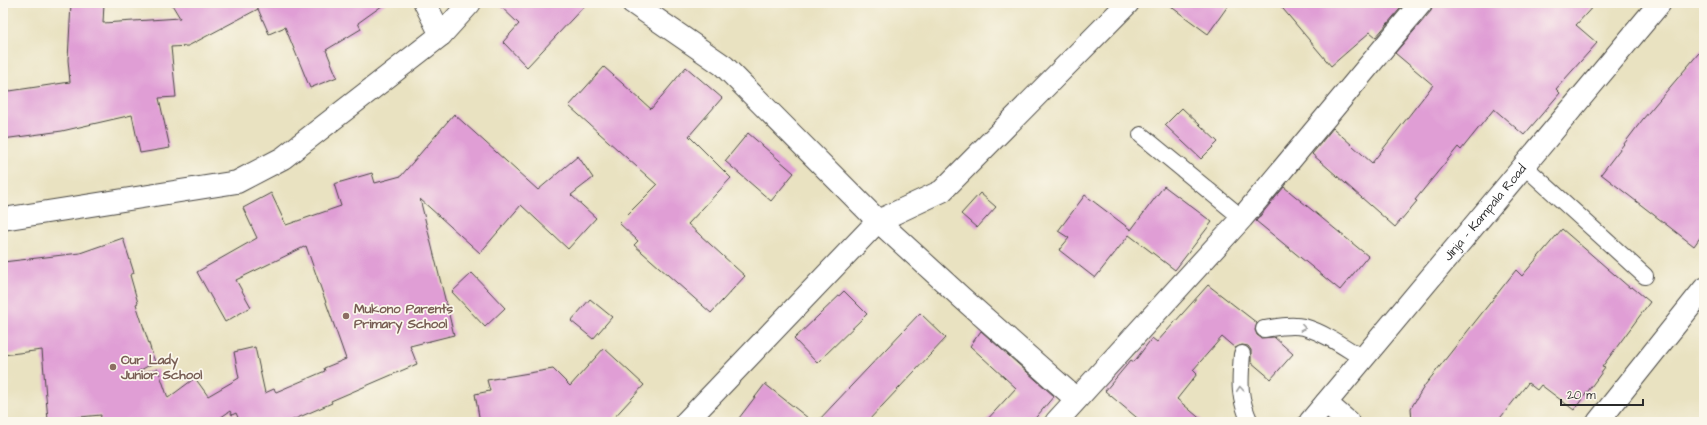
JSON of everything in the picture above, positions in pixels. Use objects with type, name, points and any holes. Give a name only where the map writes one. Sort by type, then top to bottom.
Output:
[{"type":"main road","points":[[425,3],[440,35]]},
{"type":"main road","points":[[3,219],[237,182],[283,158],[440,35],[470,3]]},
{"type":"main road","points":[[633,3],[724,66],[878,221],[1076,399]]},
{"type":"main road","points":[[686,422],[878,221],[942,191],[1128,3]]},
{"type":"main road","points":[[1056,422],[1242,218],[1421,3]]},
{"type":"main road","name":"Jinja - Kampala Road","points":[[1310,422],[1660,3]]},
{"type":"main road","points":[[1598,422],[1704,289]]},
{"type":"main road","points":[[1326,403],[1348,422]]},
{"type":"lane","points":[[1141,135],[1242,218]]},
{"type":"lane","points":[[1524,166],[1645,276]]},
{"type":"lane","points":[[1264,329],[1284,326],[1303,327],[1320,333],[1362,358]]},
{"type":"lane","points":[[1242,354],[1239,387],[1243,407],[1250,422]]},
{"type":"building","points":[[71,3],[104,3],[103,23],[180,18],[171,3],[386,3],[358,23],[361,29],[326,50],[337,77],[310,88],[285,27],[269,34],[258,9],[188,46],[171,47],[176,97],[159,98],[170,148],[140,153],[132,115],[62,131],[3,139],[3,92],[70,82],[68,60]]},
{"type":"building","points":[[497,3],[587,3],[527,67],[503,42],[519,24]]},
{"type":"building","points":[[1166,3],[1230,3],[1208,34]]},
{"type":"building","points":[[1278,3],[1405,3],[1376,37],[1370,32],[1331,66]]},
{"type":"building","points":[[1433,3],[1596,3],[1576,25],[1597,43],[1556,89],[1560,93],[1524,135],[1494,109],[1461,150],[1458,147],[1395,227],[1312,154],[1333,128],[1372,163],[1433,85],[1395,53],[1431,11]]},
{"type":"building","points":[[1704,47],[1704,232],[1694,246],[1601,174],[1643,119]]},
{"type":"building","points":[[604,67],[651,109],[686,67],[722,98],[689,136],[731,178],[688,224],[745,276],[711,313],[634,245],[638,241],[619,223],[657,185],[569,106]]},
{"type":"building","points":[[1182,108],[1218,142],[1201,159],[1165,125]]},
{"type":"building","points":[[454,114],[538,190],[578,156],[593,178],[571,195],[596,218],[568,249],[521,205],[480,253],[420,199],[454,335],[410,346],[417,364],[331,401],[332,403],[288,422],[240,422],[236,413],[232,415],[230,411],[214,422],[100,422],[101,415],[48,420],[42,350],[3,355],[3,262],[80,253],[123,238],[134,273],[130,275],[138,303],[136,304],[155,362],[132,375],[158,369],[168,398],[195,378],[208,396],[239,378],[234,352],[255,347],[265,393],[274,389],[276,392],[325,371],[324,368],[346,359],[306,246],[236,280],[251,307],[225,322],[197,272],[257,238],[243,208],[271,193],[286,225],[341,206],[334,184],[372,173],[375,183],[401,176]]},
{"type":"building","points":[[748,133],[794,173],[771,201],[725,161]]},
{"type":"building","points":[[1164,186],[1212,222],[1175,270],[1129,235],[1095,278],[1059,250],[1069,238],[1058,231],[1085,195],[1131,230]]},
{"type":"building","points":[[1284,187],[1368,256],[1340,290],[1256,221]]},
{"type":"building","points":[[980,193],[996,207],[977,228],[961,214]]},
{"type":"building","points":[[1562,229],[1630,288],[1632,287],[1650,302],[1602,367],[1605,368],[1574,410],[1541,385],[1537,390],[1528,383],[1497,422],[1412,422],[1411,408],[1425,385],[1516,270],[1522,276]]},
{"type":"building","points":[[472,273],[505,308],[485,327],[452,292]]},
{"type":"building","points":[[1208,285],[1257,323],[1255,330],[1257,335],[1261,338],[1274,337],[1293,354],[1271,379],[1251,362],[1251,350],[1248,346],[1242,345],[1235,348],[1222,337],[1193,370],[1197,374],[1177,399],[1204,422],[1142,422],[1105,391],[1131,360],[1134,362],[1152,338],[1157,342]]},
{"type":"building","points":[[844,291],[867,314],[817,363],[794,339]]},
{"type":"building","points":[[590,299],[612,317],[593,339],[571,321]]},
{"type":"building","points":[[920,313],[946,338],[867,422],[817,422]]},
{"type":"building","points":[[981,331],[1054,396],[1032,422],[985,422],[1016,388],[970,346]]},
{"type":"building","points":[[604,348],[644,385],[610,422],[480,422],[475,394],[490,391],[487,380],[553,369],[570,386]]},
{"type":"building","points":[[765,384],[813,422],[736,422]]},
{"type":"place","name":"Mukono Parents Primary School","points":[[346,316]]},
{"type":"place","name":"Our Lady Junior School","points":[[113,367]]}]
